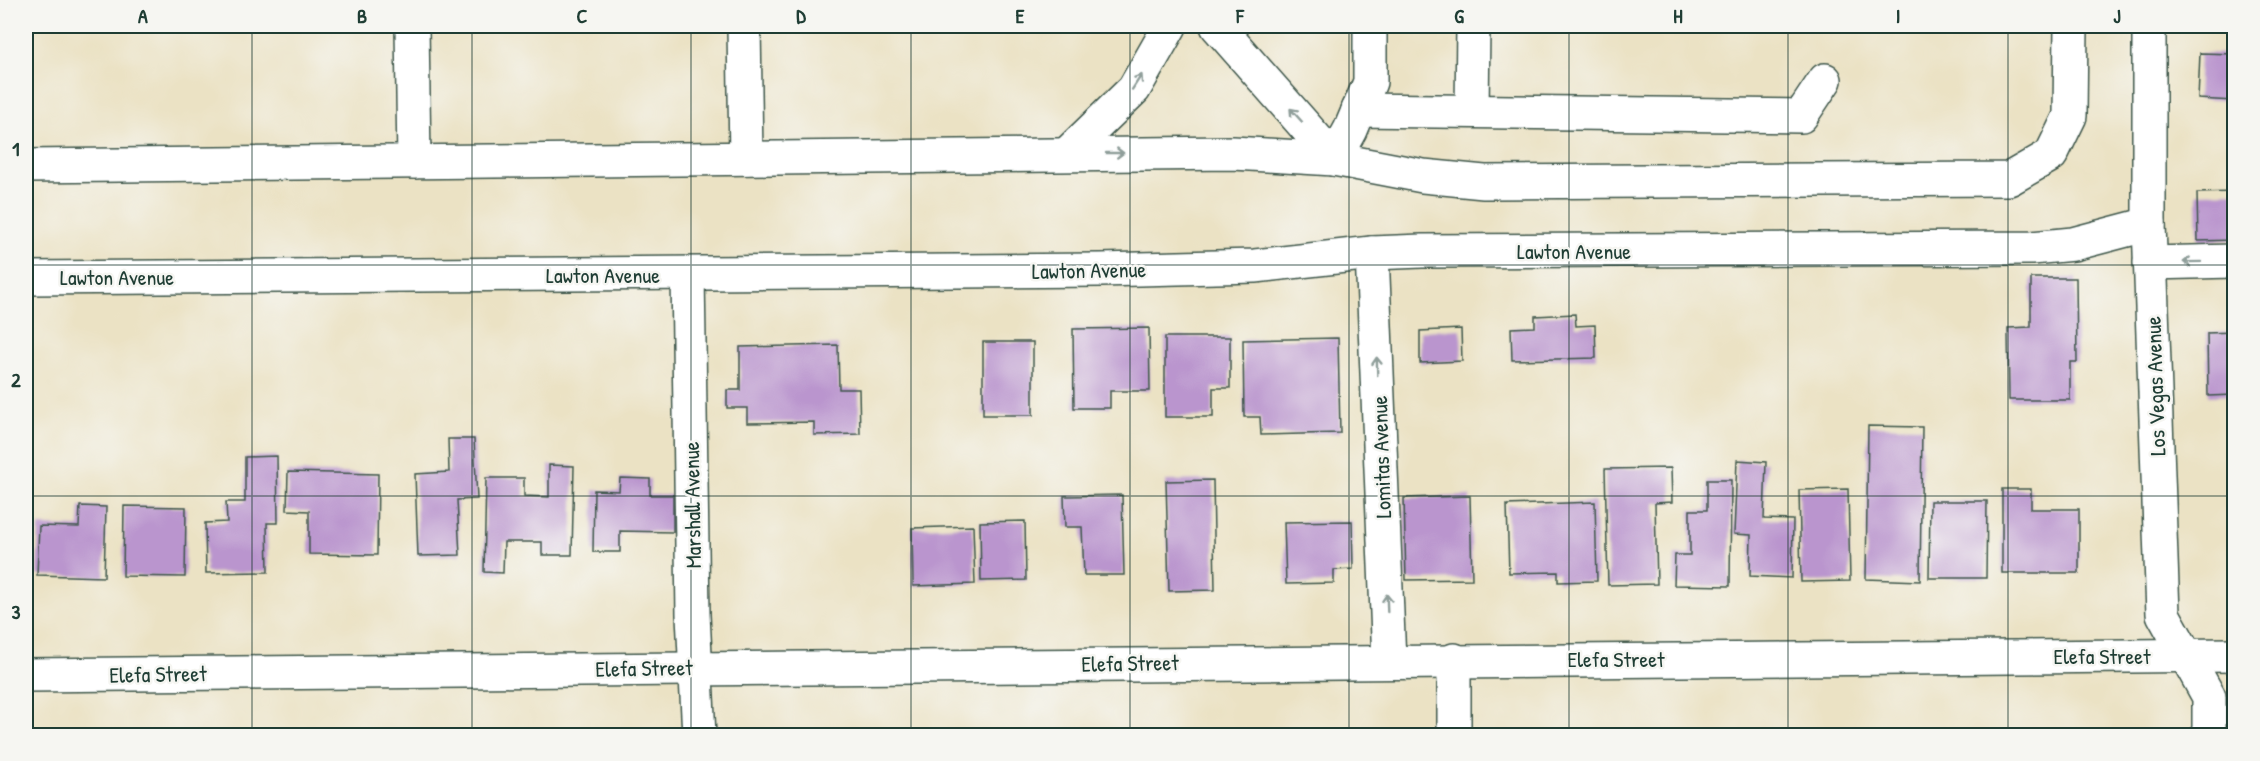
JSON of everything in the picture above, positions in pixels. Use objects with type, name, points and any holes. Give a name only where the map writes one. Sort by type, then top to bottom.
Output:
[{"type":"street","points":[[412,26],[414,162]]},
{"type":"street","points":[[744,26],[746,158]]},
{"type":"street","points":[[1067,153],[1134,89],[1170,26]]},
{"type":"street","points":[[1216,26],[1334,159]]},
{"type":"street","points":[[1334,159],[1370,82],[1370,26]]},
{"type":"street","points":[[1472,110],[1473,26]]},
{"type":"street","points":[[26,166],[1233,153],[1334,159],[1423,176],[1484,182],[2009,179],[2051,155],[2070,116],[2071,26]]},
{"type":"street","name":"Los Vegas Avenue","points":[[2149,26],[2149,224],[2163,614],[2209,697],[2209,735]]},
{"type":"street","points":[[1358,110],[1801,116],[1825,80]]},
{"type":"street","name":"Lawton Avenue","points":[[26,278],[688,274],[1255,266],[1372,253],[2032,248],[2073,244],[2149,224]]},
{"type":"street","name":"Lomitas Avenue","points":[[1372,253],[1389,661]]},
{"type":"street","points":[[2150,263],[2235,261]]},
{"type":"street","name":"Marshall Avenue","points":[[688,274],[693,604],[699,735]]},
{"type":"street","name":"Elefa Street","points":[[26,675],[1454,660],[2235,655]]},
{"type":"street","points":[[1454,660],[1455,735]]},
{"type":"building","points":[[2200,53],[2234,54],[2234,101],[2198,99]]},
{"type":"building","points":[[2234,192],[2234,240],[2198,241],[2197,193]]},
{"type":"building","points":[[2031,278],[2076,278],[2077,362],[2070,362],[2070,400],[2009,400],[2008,328],[2031,327]]},
{"type":"building","points":[[1575,314],[1576,326],[1595,325],[1596,358],[1512,360],[1511,328],[1535,327],[1535,316]]},
{"type":"building","points":[[1149,328],[1150,391],[1110,391],[1110,408],[1074,408],[1073,329]]},
{"type":"building","points":[[1461,329],[1462,361],[1420,363],[1420,331]]},
{"type":"building","points":[[2234,332],[2234,395],[2208,396],[2207,333]]},
{"type":"building","points":[[1165,337],[1230,337],[1230,388],[1213,388],[1213,417],[1165,417]]},
{"type":"building","points":[[1338,338],[1340,433],[1261,435],[1260,417],[1244,417],[1243,340]]},
{"type":"building","points":[[983,342],[1033,342],[1033,415],[983,415]]},
{"type":"building","points":[[838,345],[839,389],[859,389],[860,434],[814,435],[814,422],[747,423],[747,408],[727,408],[727,390],[740,390],[740,347]]},
{"type":"building","points":[[1868,426],[1922,427],[1920,581],[1866,579]]},
{"type":"building","points":[[448,439],[474,439],[477,499],[457,500],[460,555],[418,556],[415,474],[449,472]]},
{"type":"building","points":[[277,456],[278,523],[267,523],[268,572],[206,573],[205,523],[227,522],[226,502],[245,502],[245,457]]},
{"type":"building","points":[[1737,460],[1766,462],[1764,519],[1793,520],[1792,578],[1750,576],[1751,535],[1734,534]]},
{"type":"building","points":[[549,465],[574,466],[572,555],[542,555],[542,542],[504,542],[503,573],[484,572],[486,478],[524,478],[524,496],[549,497]]},
{"type":"building","points":[[1671,468],[1672,502],[1655,503],[1657,584],[1608,585],[1605,469]]},
{"type":"building","points":[[288,472],[378,474],[377,555],[309,554],[309,511],[287,510]]},
{"type":"building","points":[[620,478],[650,479],[650,495],[673,495],[673,532],[620,531],[620,552],[593,552],[594,490],[619,491]]},
{"type":"building","points":[[1213,480],[1215,590],[1169,591],[1166,481]]},
{"type":"building","points":[[1707,480],[1731,480],[1730,586],[1674,585],[1675,555],[1690,555],[1690,510],[1707,510]]},
{"type":"building","points":[[1848,489],[1850,581],[1801,582],[1799,490]]},
{"type":"building","points":[[2002,489],[2031,489],[2031,509],[2079,509],[2079,573],[2002,573]]},
{"type":"building","points":[[1122,495],[1124,575],[1084,575],[1082,527],[1065,527],[1064,496]]},
{"type":"building","points":[[1470,496],[1472,579],[1406,580],[1404,498]]},
{"type":"building","points":[[1930,501],[1987,501],[1986,578],[1929,578]]},
{"type":"building","points":[[1595,502],[1597,581],[1558,582],[1558,572],[1509,573],[1507,505]]},
{"type":"building","points":[[80,506],[106,507],[104,577],[37,575],[39,526],[79,527]]},
{"type":"building","points":[[124,506],[186,507],[185,577],[123,576]]},
{"type":"building","points":[[1025,521],[1026,580],[981,581],[980,522]]},
{"type":"building","points":[[1352,521],[1353,569],[1334,570],[1334,583],[1286,584],[1284,522]]},
{"type":"building","points":[[973,526],[975,584],[913,586],[912,528]]},
{"type":"building","points":[[2072,733],[2130,733],[2130,736],[2072,736]]}]
